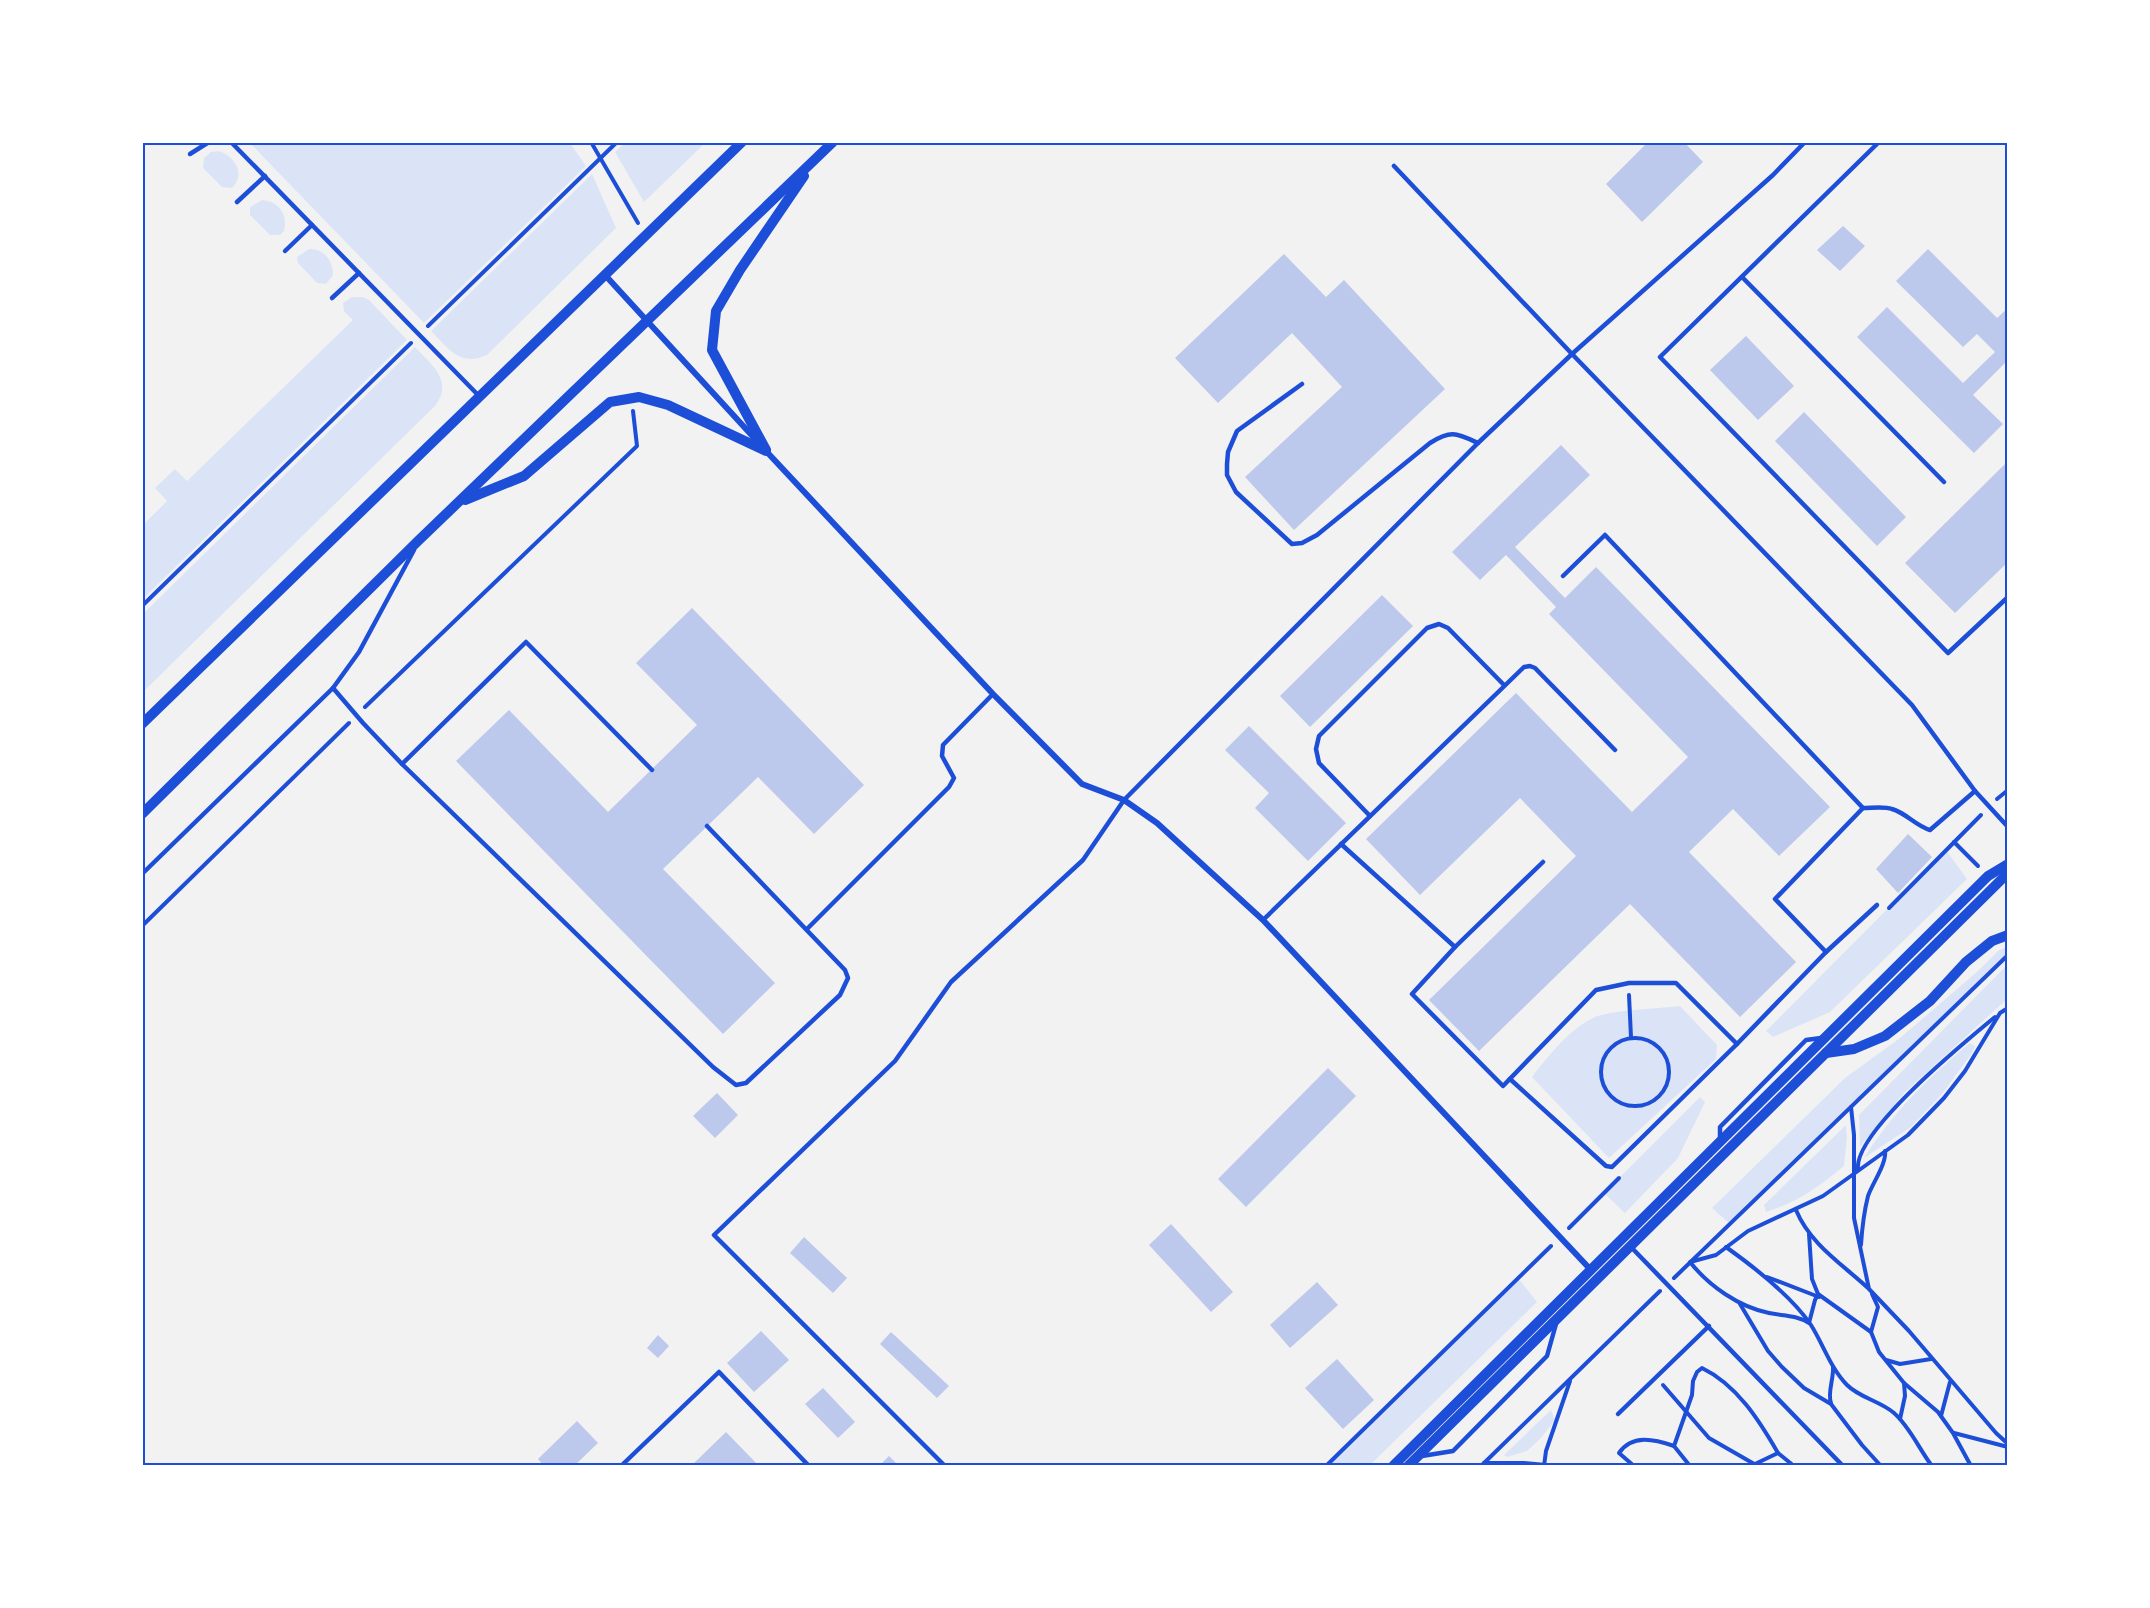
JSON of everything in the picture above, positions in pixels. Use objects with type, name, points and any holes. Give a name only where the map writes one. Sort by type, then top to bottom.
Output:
[{"type":"street","points":[[142,724],[742,142]]},
{"type":"street","points":[[142,814],[419,540],[833,142]]},
{"type":"street","points":[[766,451],[712,350],[716,311],[740,270],[815,160]]},
{"type":"street","points":[[605,275],[993,694],[1082,784],[1125,800],[1157,823],[1263,920],[1590,1269]]},
{"type":"street","points":[[459,502],[524,476],[610,402],[639,397],[668,405],[766,451]]},
{"type":"street","points":[[1393,1466],[1988,876],[2007,864]]},
{"type":"street","points":[[1408,1466],[2007,873]]},
{"type":"street","points":[[1826,1053],[1854,1049],[1885,1036],[1930,1001],[1966,962],[1992,941],[2007,935]]},
{"type":"lane","points":[[190,154],[209,142]]},
{"type":"lane","points":[[231,142],[480,397]]},
{"type":"lane","points":[[945,1466],[714,1235],[895,1061],[951,982],[1083,860],[1125,800],[1478,443],[1572,354],[1773,175],[1805,142]]},
{"type":"lane","points":[[1880,142],[1660,357],[1948,653],[2007,597]]},
{"type":"lane","points":[[1394,165],[1572,354],[1912,705],[1975,792],[2007,826]]},
{"type":"lane","points":[[237,202],[265,176]]},
{"type":"lane","points":[[285,251],[312,225]]},
{"type":"lane","points":[[332,298],[358,273]]},
{"type":"lane","points":[[1742,278],[1944,482]]},
{"type":"lane","points":[[1302,384],[1237,431],[1232,441],[1227,464],[1227,475],[1236,492],[1292,544],[1302,543],[1317,535],[1430,443],[1442,436],[1450,433],[1458,434],[1478,443]]},
{"type":"lane","points":[[1563,576],[1605,535],[1863,808]]},
{"type":"lane","points":[[142,874],[333,688],[359,652],[419,540]]},
{"type":"lane","points":[[1370,816],[1319,763],[1316,749],[1319,736],[1427,628],[1439,624],[1448,628],[1504,685]]},
{"type":"lane","points":[[402,764],[526,642],[652,770]]},
{"type":"lane","points":[[1263,920],[1524,667],[1530,666],[1535,669],[1615,750]]},
{"type":"lane","points":[[333,688],[402,764],[713,1067],[736,1084],[746,1083],[840,995],[846,987],[848,978],[845,970],[807,929],[707,826]]},
{"type":"lane","points":[[807,929],[949,787],[954,778],[942,756],[943,744],[993,694]]},
{"type":"lane","points":[[1826,952],[1775,899],[1863,808],[1891,808],[1910,818],[1922,828],[1930,830],[1975,792]]},
{"type":"lane","points":[[1341,844],[1455,947]]},
{"type":"lane","points":[[1543,862],[1455,947],[1412,994],[1503,1086],[1596,990],[1629,983],[1676,983],[1737,1044]]},
{"type":"lane","points":[[1510,1079],[1606,1166],[1612,1167],[1737,1044],[1826,952],[1877,905]]},
{"type":"lane","points":[[1630,1246],[1843,1466]]},
{"type":"lane","points":[[1415,1461],[1453,1451],[1547,1356],[1558,1317]]},
{"type":"lane","points":[[1618,1414],[1709,1326]]},
{"type":"lane","points":[[621,1466],[719,1372],[809,1466]]},
{"type":"path","points":[[591,142],[646,236]]},
{"type":"path","points":[[427,327],[617,142]]},
{"type":"path","points":[[142,606],[411,343]]},
{"type":"path","points":[[142,926],[637,446],[631,399]]},
{"type":"path","points":[[1954,842],[1980,868]]},
{"type":"path","points":[[1483,1464],[2007,955]]},
{"type":"path","points":[[1629,983],[1631,1037]]},
{"type":"path","points":[[1871,1332],[1878,1307],[1869,1289],[1854,1218],[1856,1171],[1861,1152],[1874,1133],[1908,1094],[1972,1036],[2007,1008]]},
{"type":"path","points":[[1690,1262],[1716,1255],[1748,1231],[1822,1196],[1908,1135],[1944,1098],[1965,1071],[2000,1013]]},
{"type":"path","points":[[1972,1036],[1979,1036],[1982,1042]]},
{"type":"path","points":[[1631,1037],[1650,1040],[1665,1054],[1670,1073],[1664,1091],[1648,1104],[1629,1106],[1611,1097],[1602,1081],[1602,1061],[1613,1045],[1631,1037]]},
{"type":"path","points":[[1851,1107],[1856,1171]]},
{"type":"path","points":[[1861,1253],[1862,1228],[1868,1198],[1885,1159],[1885,1151]]},
{"type":"path","points":[[1796,1210],[1809,1234],[1869,1289],[2007,1445]]},
{"type":"path","points":[[1809,1234],[1812,1279],[1818,1295],[1809,1323]]},
{"type":"path","points":[[1726,1247],[1780,1291],[1809,1323],[1846,1384],[1862,1396],[1892,1411],[1900,1419],[1930,1466]]},
{"type":"path","points":[[1690,1262],[1710,1283],[1735,1299],[1767,1313],[1801,1318],[1809,1323]]},
{"type":"path","points":[[1761,1274],[1781,1284],[1818,1295],[1871,1332],[1879,1352],[1904,1383],[1927,1401],[1941,1416],[1971,1466]]},
{"type":"path","points":[[1735,1299],[1746,1312],[1768,1351],[1782,1367],[1804,1388],[1831,1404]]},
{"type":"path","points":[[1885,1359],[1900,1364],[1931,1359]]},
{"type":"path","points":[[1832,1363],[1833,1383],[1829,1398],[1831,1404],[1881,1466]]},
{"type":"path","points":[[1674,1446],[1692,1395],[1697,1372],[1702,1368],[1730,1387],[1745,1402],[1766,1430],[1778,1453],[1794,1466]]},
{"type":"path","points":[[1657,1377],[1709,1438],[1756,1465],[1778,1453]]},
{"type":"path","points":[[1483,1464],[1545,1465],[1546,1451],[1570,1379]]},
{"type":"path","points":[[1941,1416],[1951,1381]]},
{"type":"path","points":[[1900,1419],[1905,1396],[1904,1383]]},
{"type":"path","points":[[1953,1433],[1961,1437],[2007,1445]]},
{"type":"path","points":[[1634,1466],[1619,1453],[1626,1444],[1644,1439],[1674,1446],[1690,1466]]},
{"type":"shaded area","points":[[250,143],[570,143],[586,166],[424,323]]},
{"type":"shaded area","points":[[625,143],[705,143],[644,202],[615,152]]},
{"type":"shaded area","points":[[219,151],[230,157],[237,166],[238,177],[232,188],[222,187],[203,168],[204,158],[211,152]]},
{"type":"shaded area","points":[[592,174],[616,228],[487,355],[469,359],[450,350],[431,331]]},
{"type":"shaded area","points":[[262,200],[273,203],[281,210],[285,225],[280,235],[270,235],[250,215],[250,207]]},
{"type":"shaded area","points":[[309,249],[323,253],[329,260],[333,275],[326,284],[317,283],[298,263],[297,257]]},
{"type":"shaded area","points":[[352,297],[363,297],[369,300],[407,340],[143,599],[143,525],[167,501],[155,488],[175,469],[187,481],[353,320],[344,311],[343,303]]},
{"type":"shaded area","points":[[415,347],[434,367],[442,381],[440,397],[435,406],[143,692],[143,614]]},
{"type":"shaded area","points":[[1946,850],[1967,879],[1830,1012],[1773,1037],[1766,1031]]},
{"type":"shaded area","points":[[2007,947],[2007,955],[1730,1224],[1712,1208],[1845,1078],[1900,1038],[1999,950]]},
{"type":"shaded area","points":[[2007,965],[2007,999],[1904,1093],[1860,1147],[1859,1115]]},
{"type":"shaded area","points":[[1680,1006],[1717,1045],[1716,1059],[1609,1158],[1532,1077],[1572,1032],[1591,1019],[1620,1011]]},
{"type":"shaded area","points":[[1970,1043],[1975,1046],[1972,1053],[1942,1094],[1911,1127],[1864,1158],[1886,1126],[1912,1096]]},
{"type":"shaded area","points":[[1700,1097],[1705,1102],[1678,1158],[1625,1213],[1604,1193]]},
{"type":"shaded area","points":[[1846,1125],[1844,1166],[1808,1193],[1766,1212],[1764,1205]]},
{"type":"shaded area","points":[[1518,1278],[1537,1302],[1370,1465],[1325,1466]]},
{"type":"shaded area","points":[[1551,1410],[1555,1420],[1541,1438],[1527,1451],[1507,1457],[1504,1455]]},
{"type":"building","points":[[1648,142],[1684,142],[1703,162],[1642,222],[1606,184]]},
{"type":"building","points":[[1843,226],[1865,246],[1840,271],[1817,250]]},
{"type":"building","points":[[1928,249],[1997,318],[2008,308],[2008,364],[2006,362],[1973,395],[2003,424],[1974,453],[1857,337],[1887,307],[1963,383],[1995,352],[1977,334],[1963,347],[1896,281]]},
{"type":"building","points":[[1284,254],[1326,297],[1344,280],[1445,389],[1294,530],[1245,477],[1342,387],[1292,333],[1218,403],[1175,358]]},
{"type":"building","points":[[1746,336],[1794,386],[1758,420],[1710,370]]},
{"type":"building","points":[[1804,412],[1906,517],[1877,546],[1775,441]]},
{"type":"building","points":[[1561,445],[1590,475],[1515,547],[1565,598],[1596,567],[1830,807],[1779,856],[1733,809],[1689,852],[1796,962],[1740,1017],[1630,904],[1479,1051],[1429,1000],[1576,856],[1520,798],[1420,895],[1366,839],[1516,693],[1632,812],[1688,757],[1549,614],[1556,607],[1506,555],[1480,580],[1452,552]]},
{"type":"building","points":[[2005,464],[2008,466],[2008,562],[1955,613],[1905,563]]},
{"type":"building","points":[[1382,595],[1413,626],[1310,727],[1280,696]]},
{"type":"building","points":[[692,608],[864,785],[814,834],[758,777],[663,869],[775,983],[723,1034],[456,761],[509,710],[608,812],[697,725],[636,663]]},
{"type":"building","points":[[1249,726],[1346,823],[1308,861],[1255,808],[1269,793],[1225,750]]},
{"type":"building","points":[[1908,834],[1932,857],[1898,893],[1876,869]]},
{"type":"building","points":[[1328,1068],[1356,1096],[1246,1207],[1218,1179]]},
{"type":"building","points":[[717,1093],[738,1115],[715,1138],[693,1116]]},
{"type":"building","points":[[1171,1224],[1233,1292],[1211,1312],[1149,1245]]},
{"type":"building","points":[[804,1237],[847,1278],[833,1293],[790,1253]]},
{"type":"building","points":[[1317,1282],[1338,1305],[1290,1348],[1270,1325]]},
{"type":"building","points":[[761,1331],[789,1360],[754,1392],[727,1363]]},
{"type":"building","points":[[891,1332],[949,1386],[937,1398],[880,1344]]},
{"type":"building","points":[[658,1335],[669,1346],[658,1358],[647,1348]]},
{"type":"building","points":[[1337,1359],[1374,1400],[1343,1429],[1305,1388]]},
{"type":"building","points":[[823,1388],[855,1422],[838,1438],[805,1404]]},
{"type":"building","points":[[577,1421],[598,1443],[574,1466],[544,1466],[538,1459]]},
{"type":"building","points":[[726,1432],[759,1466],[691,1466]]},
{"type":"building","points":[[889,1456],[899,1466],[879,1466]]}]
